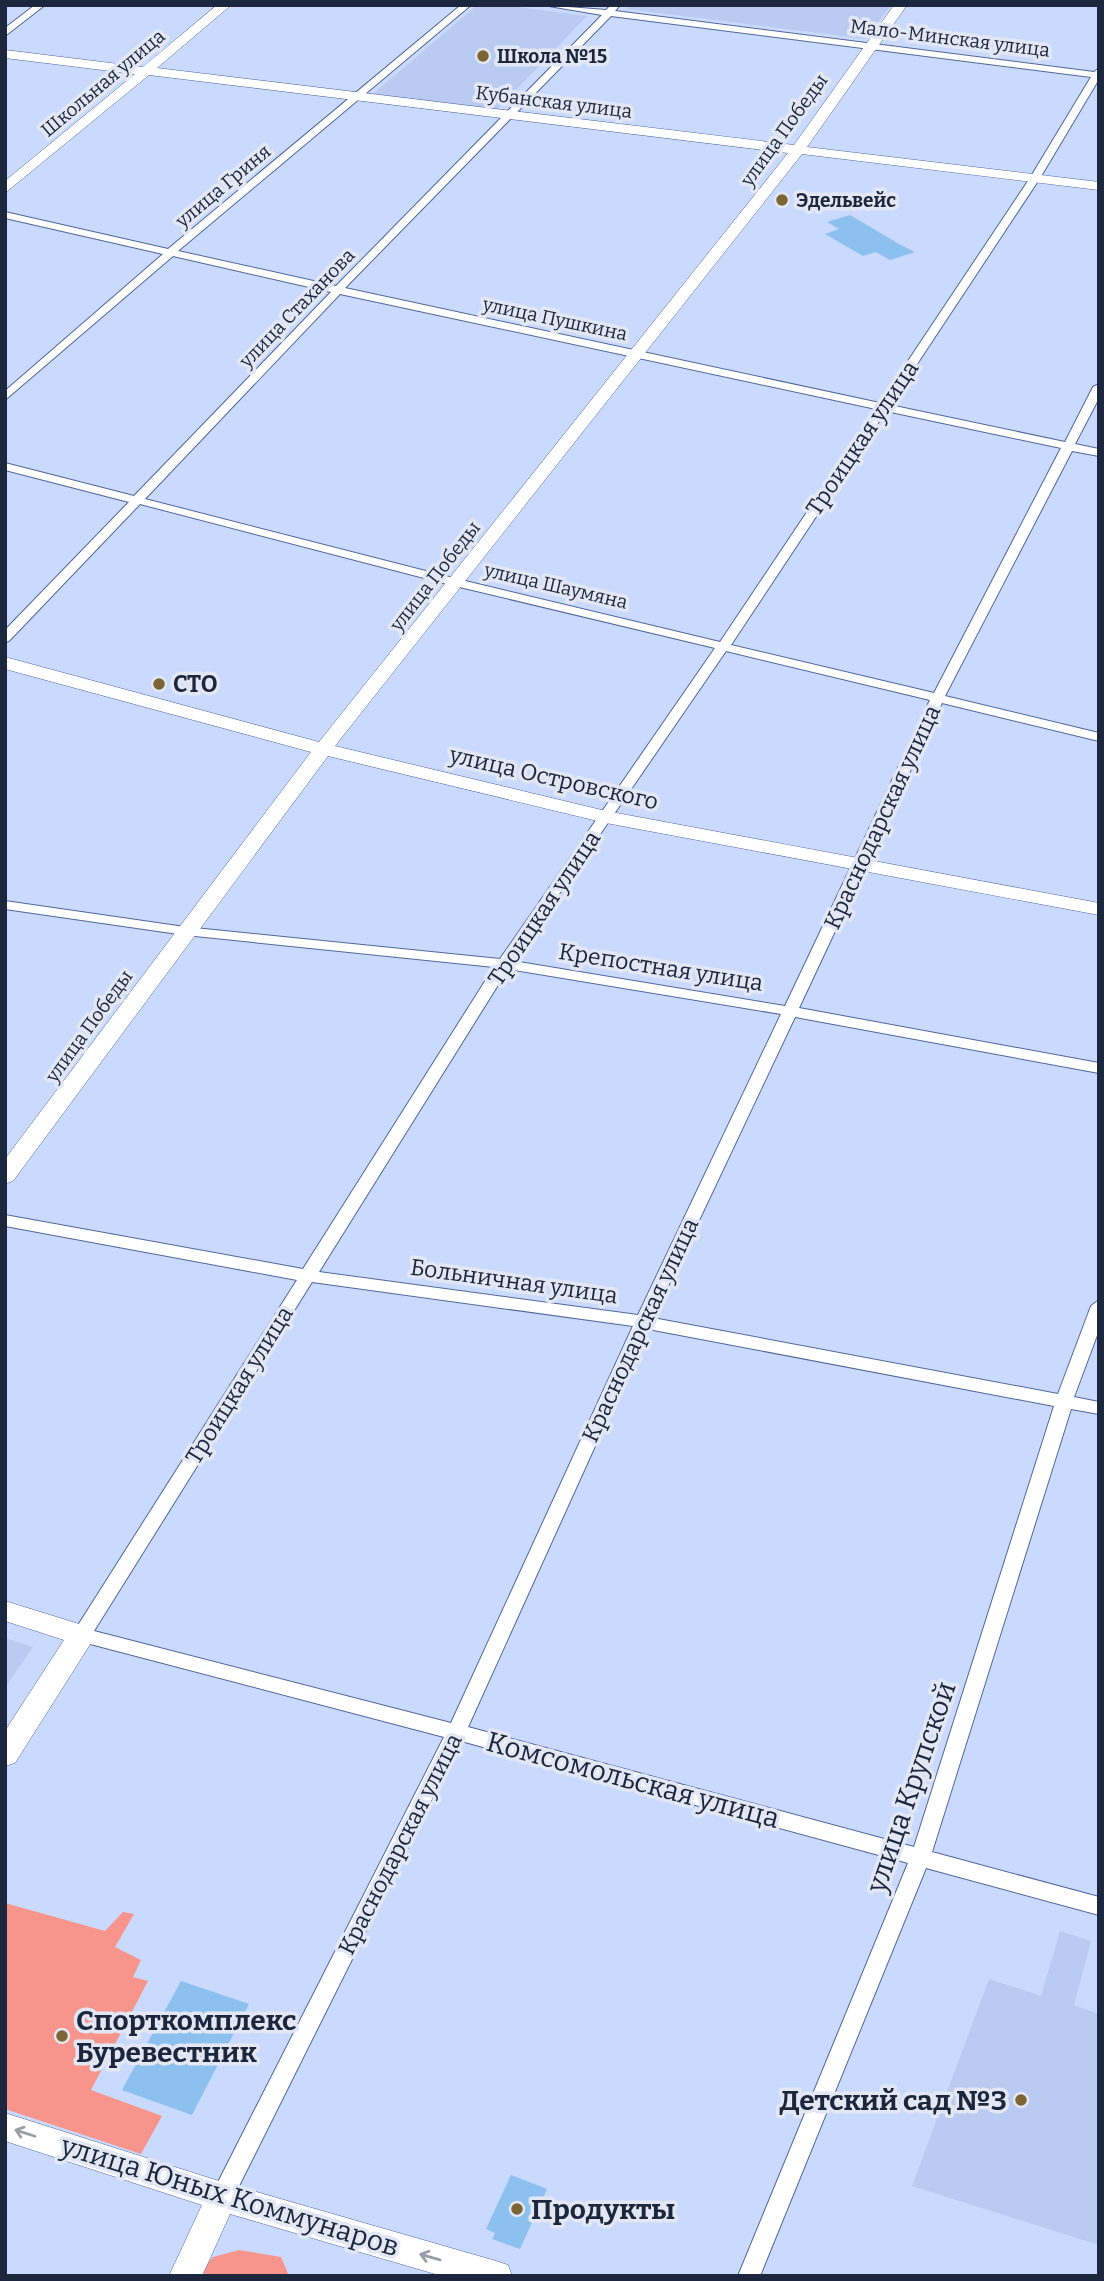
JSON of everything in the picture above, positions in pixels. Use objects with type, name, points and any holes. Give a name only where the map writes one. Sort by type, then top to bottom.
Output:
[{"type":"street","points":[[5,33],[41,5]]},
{"type":"street","name":"Школьная улица","points":[[5,189],[226,5]]},
{"type":"street","name":"улица Гриня","points":[[5,397],[172,251],[467,5]]},
{"type":"street","name":"Мало-Минская улица","points":[[547,5],[613,9],[1098,73]]},
{"type":"street","name":"улица Победы","points":[[5,1175],[323,749],[638,355],[797,151],[901,5]]},
{"type":"street","name":"улица Стаханова","points":[[5,638],[338,290],[511,117],[613,9]]},
{"type":"street","name":"Кубанская улица","points":[[5,54],[145,74],[1099,186]]},
{"type":"street","name":"Троицкая улица","points":[[5,1755],[504,964],[724,645],[1035,178],[1098,73]]},
{"type":"street","name":"улица Пушкина","points":[[5,215],[338,290],[1099,453]]},
{"type":"street","name":"Краснодарская улица","points":[[185,2276],[222,2197],[456,1732],[643,1322],[938,698],[1099,387]]},
{"type":"street","name":"улица Шаумяна","points":[[5,466],[455,582],[1099,737]]},
{"type":"street","name":"улица Островского","points":[[5,663],[323,749],[606,817],[1099,909]]},
{"type":"street","name":"Крепостная улица","points":[[5,905],[185,931],[504,964],[788,1011],[1099,1068]]},
{"type":"street","name":"Больничная улица","points":[[5,1220],[307,1276],[643,1322],[1099,1408]]},
{"type":"street","name":"улица Крупской","points":[[749,2276],[920,1859],[1064,1402],[1099,1306]]},
{"type":"street","name":"Комсомольская улица","points":[[5,1611],[82,1635],[456,1732],[1099,1906]]},
{"type":"street","name":"улица Юных Коммунаров","points":[[5,2126],[222,2197],[496,2276]]},
{"type":"shaded area","name":"Школа №15","points":[[477,5],[503,5],[587,16],[496,111],[372,95]]},
{"type":"shaded area","points":[[631,5],[891,5],[866,39],[627,9]]},
{"type":"shaded area","points":[[5,1638],[33,1647],[5,1688]]},
{"type":"shaded area","name":"Cпорткомплекс Буревестник","points":[[5,1903],[105,1931],[123,1912],[134,1914],[115,1947],[141,1960],[133,1977],[148,1981],[91,2090],[162,2116],[141,2154],[5,2109]]},
{"type":"shaded area","name":"Детский сад №3","points":[[1060,1931],[1091,1941],[1074,2005],[1099,2014],[1099,2245],[912,2186],[989,1979],[1041,1996]]},
{"type":"shaded area","points":[[239,2250],[281,2257],[289,2276],[197,2276],[213,2257]]},
{"type":"building","points":[[850,215],[915,252],[890,260],[876,252],[863,256],[825,234],[839,229],[827,222]]},
{"type":"building","points":[[181,1981],[249,2004],[192,2115],[122,2090]]},
{"type":"building","name":"Продукты","points":[[511,2175],[547,2189],[520,2249],[492,2239],[495,2233],[486,2229]]},
{"type":"place","name":"Школа №15","points":[[483,56]]},
{"type":"place","name":"Эдельвейс","points":[[782,200]]},
{"type":"place","name":"СТО","points":[[159,684]]},
{"type":"place","name":"Cпорткомплекс Буревестник","points":[[62,2036]]},
{"type":"place","name":"Детский сад №3","points":[[1021,2100]]},
{"type":"place","name":"Продукты","points":[[517,2209]]}]
